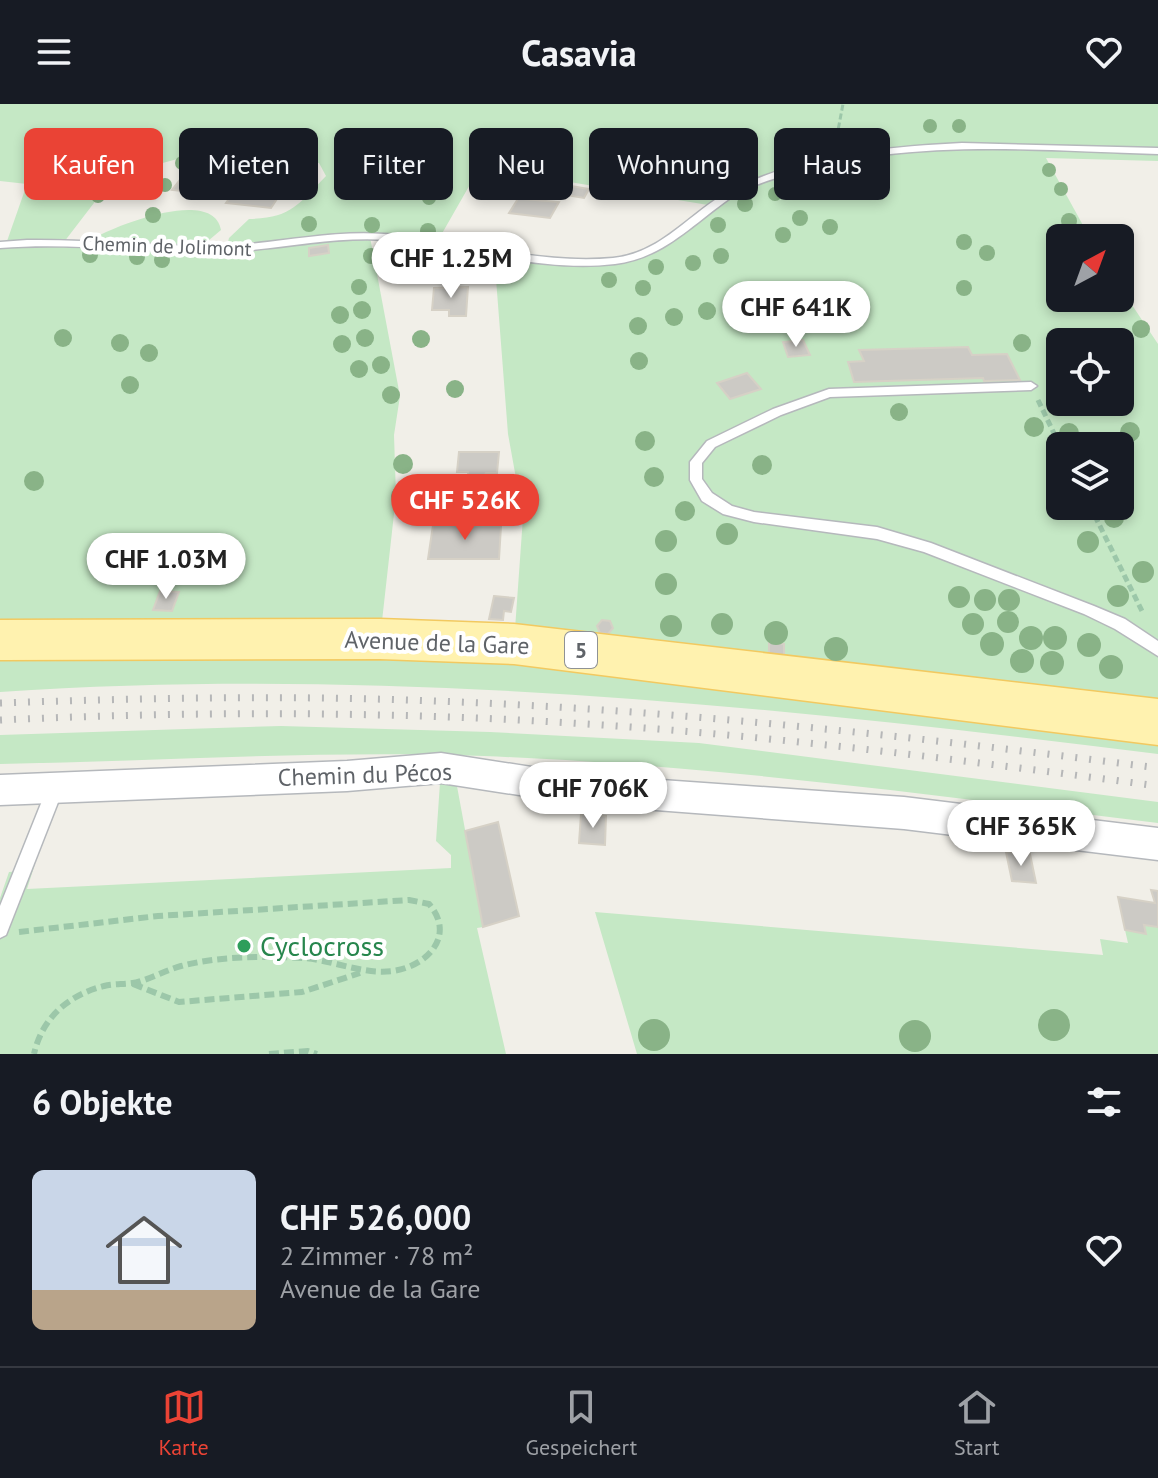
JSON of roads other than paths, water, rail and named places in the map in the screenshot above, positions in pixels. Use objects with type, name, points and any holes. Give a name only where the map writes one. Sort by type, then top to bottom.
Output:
[{"type":"main road","name":"Avenue de la Gare","points":[[0,640],[380,639],[514,644],[1158,722]]},
{"type":"street","name":"Chemin du Pécos","points":[[0,790],[347,776],[441,768],[577,789],[904,813],[1158,844]]},
{"type":"lane","name":"Chemin de Jolimont","points":[[0,245],[108,243],[174,249],[231,249],[383,237],[523,257],[615,261],[660,247],[745,186],[833,159],[879,150],[969,143],[1158,151]]},
{"type":"lane","points":[[1031,386],[840,392],[815,397],[711,444],[696,462],[696,480],[707,497],[728,510],[754,517],[855,529],[926,547],[1089,610],[1120,624],[1157,649]]},
{"type":"lane","points":[[7,931],[56,786]]},
{"type":"railway","points":[[0,703],[272,698],[526,705],[797,726],[1158,768]]},
{"type":"railway","points":[[0,720],[294,714],[514,720],[802,742],[1158,786]]},
{"type":"place","name":"Cyclocross","points":[[244,946]]}]
